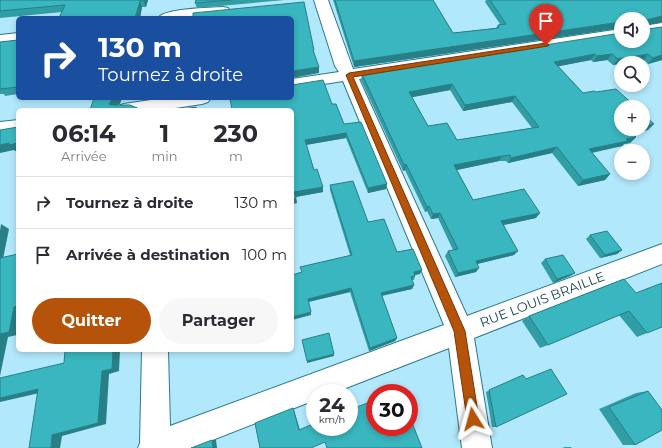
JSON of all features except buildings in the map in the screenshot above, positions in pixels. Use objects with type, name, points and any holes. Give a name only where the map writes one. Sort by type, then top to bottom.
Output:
[{"type":"street","points":[[318,1],[343,66],[349,75],[460,331],[477,448]]},
{"type":"street","points":[[170,16],[232,10]]},
{"type":"street","points":[[650,29],[662,27]]},
{"type":"street","points":[[294,84],[614,34]]},
{"type":"street","points":[[0,39],[16,37]]},
{"type":"street","points":[[135,108],[187,100]]},
{"type":"street","points":[[0,129],[16,126]]},
{"type":"street","name":"RUE LOUIS BRAILLE","points":[[154,448],[662,254]]},
{"type":"street","points":[[154,448],[155,352]]},
{"type":"route","points":[[473,419],[460,331],[349,75],[546,45]]}]
